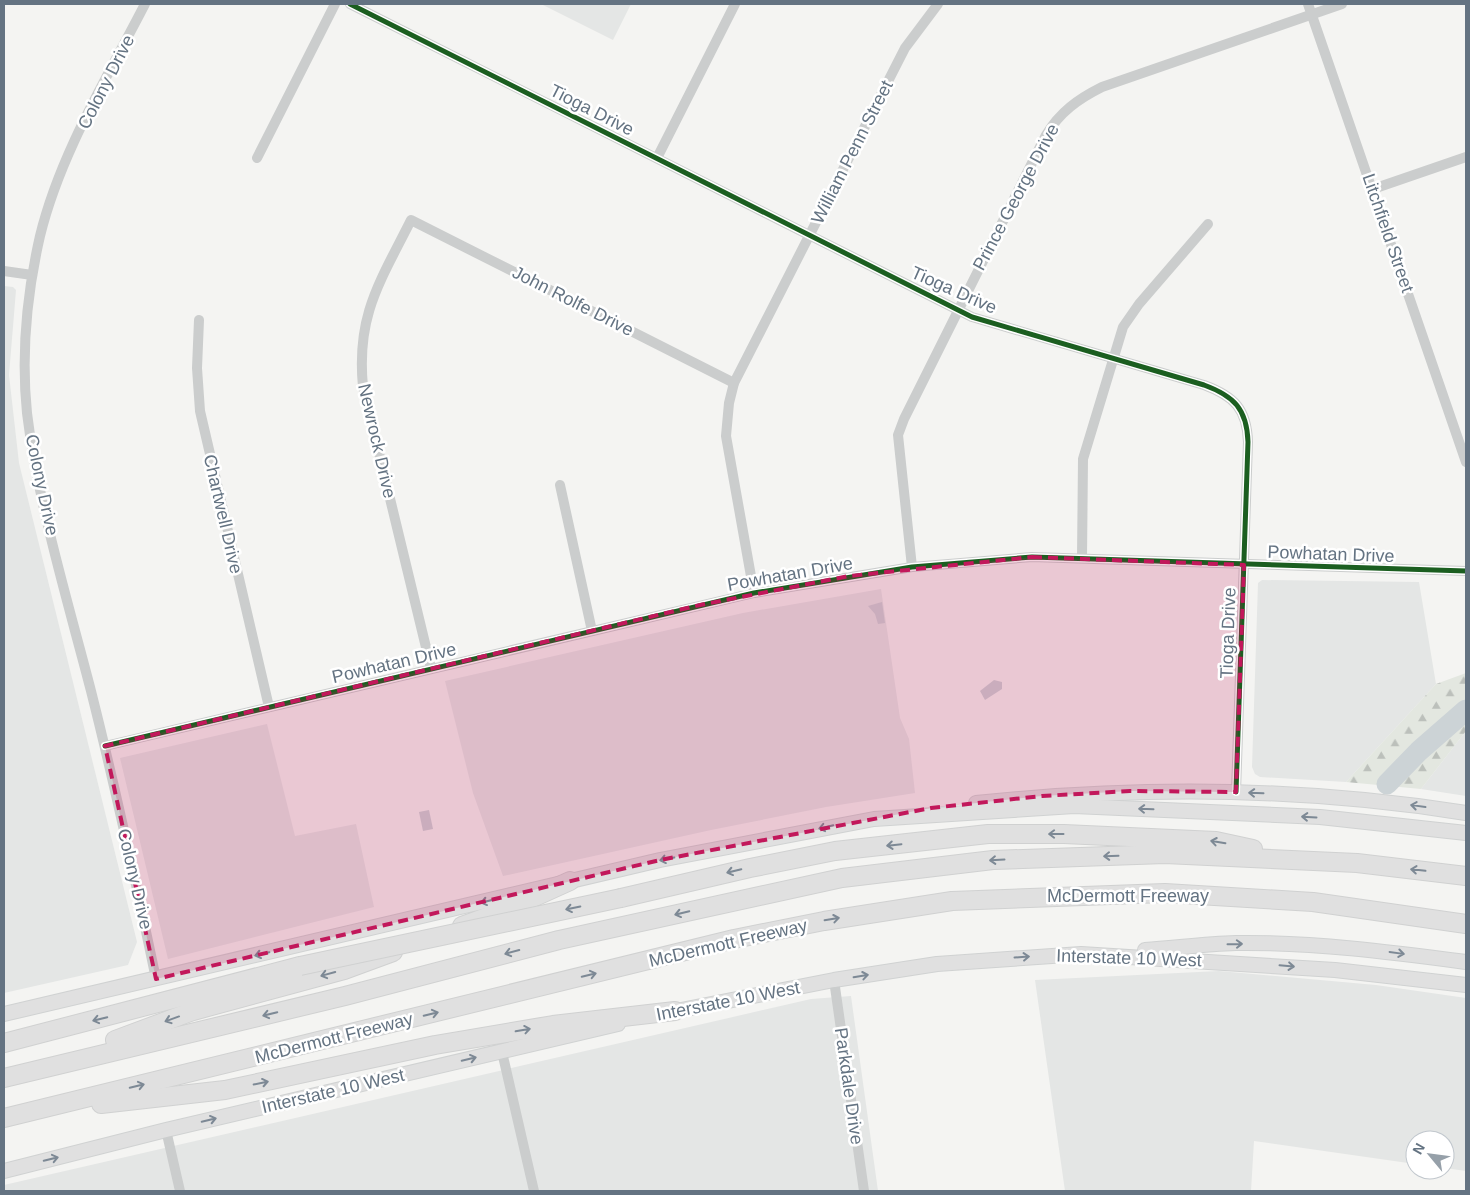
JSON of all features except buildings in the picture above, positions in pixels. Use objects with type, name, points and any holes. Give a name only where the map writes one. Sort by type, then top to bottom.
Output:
[{"type":"highway","points":[[4,1043],[300,966],[835,851],[988,834],[1064,834],[1216,841],[1300,860]]},
{"type":"highway","points":[[4,1078],[336,998],[559,940],[842,878],[993,860],[1165,854],[1357,863],[1466,876]]},
{"type":"highway","points":[[28,1072],[193,1012],[344,970],[506,910],[570,881]]},
{"type":"highway","name":"McDermott Freeway","points":[[4,1118],[734,939],[824,921],[952,901],[1165,893],[1313,902],[1466,924]]},
{"type":"highway","points":[[39,1109],[162,1098],[225,1090],[444,1044],[553,1025],[675,1011]]},
{"type":"main road","points":[[4,1014],[660,860],[931,808],[1042,796],[1130,791],[1236,792],[1338,798],[1466,813]]},
{"type":"main road","points":[[874,819],[1074,806],[1320,817],[1466,833]]},
{"type":"main road","points":[[1082,954],[1234,943],[1299,944],[1386,951],[1466,962]]},
{"type":"main road","name":"Interstate 10 West","points":[[4,1171],[166,1130],[675,1011],[834,980],[937,964],[1082,954],[1306,967],[1466,985]]},
{"type":"street","name":"Colony Drive","points":[[145,4],[63,169],[50,204],[32,276],[27,310],[25,366],[27,412],[32,450],[105,746],[156,979]]},
{"type":"street","points":[[257,158],[335,4]]},
{"type":"street","name":"Tioga Drive","points":[[350,4],[972,317],[1215,389],[1228,397],[1241,410],[1246,423],[1248,442],[1236,792]]},
{"type":"street","points":[[657,158],[735,4]]},
{"type":"street","name":"William Penn Street","points":[[754,593],[726,436],[729,403],[734,383],[905,48],[938,4]]},
{"type":"street","name":"Litchfield Street","points":[[1308,4],[1466,462]]},
{"type":"street","name":"Prince George Drive","points":[[912,567],[898,435],[904,418],[1046,135],[1066,110],[1083,96],[1102,87],[1342,4]]},
{"type":"street","points":[[1373,189],[1466,157]]},
{"type":"street","name":"John Rolfe Drive","points":[[411,220],[734,383]]},
{"type":"street","name":"Newrock Drive","points":[[411,220],[368,310],[361,368],[363,387],[431,668]]},
{"type":"street","points":[[1082,558],[1083,459],[1123,326],[1130,314],[1208,224]]},
{"type":"street","points":[[4,271],[32,276]]},
{"type":"street","name":"Chartwell Drive","points":[[199,320],[197,368],[200,411],[269,707]]},
{"type":"street","points":[[560,485],[592,631]]},
{"type":"street","name":"Powhatan Drive","points":[[105,746],[754,593],[912,567],[1032,557],[1466,571]]},
{"type":"street","name":"Parkdale Drive","points":[[834,980],[864,1191]]},
{"type":"street","points":[[502,1052],[534,1191]]},
{"type":"street","points":[[166,1130],[180,1191]]},
{"type":"highlighted area","points":[[1032,557],[1244,565],[1236,792],[1130,791],[1042,796],[931,808],[660,860],[156,979],[105,746],[700,605],[849,576]]},
{"type":"shaded area","points":[[541,4],[631,4],[613,40]]},
{"type":"shaded area","points":[[4,286],[13,287],[16,290],[9,375],[19,463],[137,942],[128,965],[4,993]]},
{"type":"shaded area","points":[[1262,580],[1419,582],[1436,684],[1346,782],[1260,777],[1255,774],[1252,767],[1258,583]]},
{"type":"shaded area","points":[[881,589],[900,718],[909,739],[915,793],[826,807],[711,830],[503,876],[473,793],[445,681],[743,613]]},
{"type":"shaded area","points":[[882,602],[885,623],[878,624],[875,614],[868,606]]},
{"type":"shaded area","points":[[994,680],[1002,682],[1002,689],[985,700],[980,691]]},
{"type":"shaded area","points":[[267,724],[295,836],[356,824],[374,907],[168,959],[120,758]]},
{"type":"shaded area","points":[[1466,731],[1466,796],[1421,789]]},
{"type":"shaded area","points":[[429,810],[433,829],[423,831],[419,812]]},
{"type":"shaded area","points":[[1219,971],[1376,985],[1466,998],[1466,1171],[1455,1169],[1455,1130],[1405,1130],[1405,1163],[1254,1141],[1251,1191],[1065,1191],[1035,980]]},
{"type":"shaded area","points":[[851,996],[878,1191],[4,1191],[4,1185],[811,999]]},
{"type":"green space","points":[[1466,673],[1466,731],[1421,789],[1346,782],[1436,684]]},
{"type":"waterway","points":[[1387,784],[1419,751],[1466,710]]},
{"type":"cycle path","points":[[350,4],[972,317],[1204,385],[1231,399],[1242,412],[1248,442],[1236,792]]},
{"type":"cycle path","points":[[105,746],[754,593],[912,567],[1032,557],[1466,571]]}]
